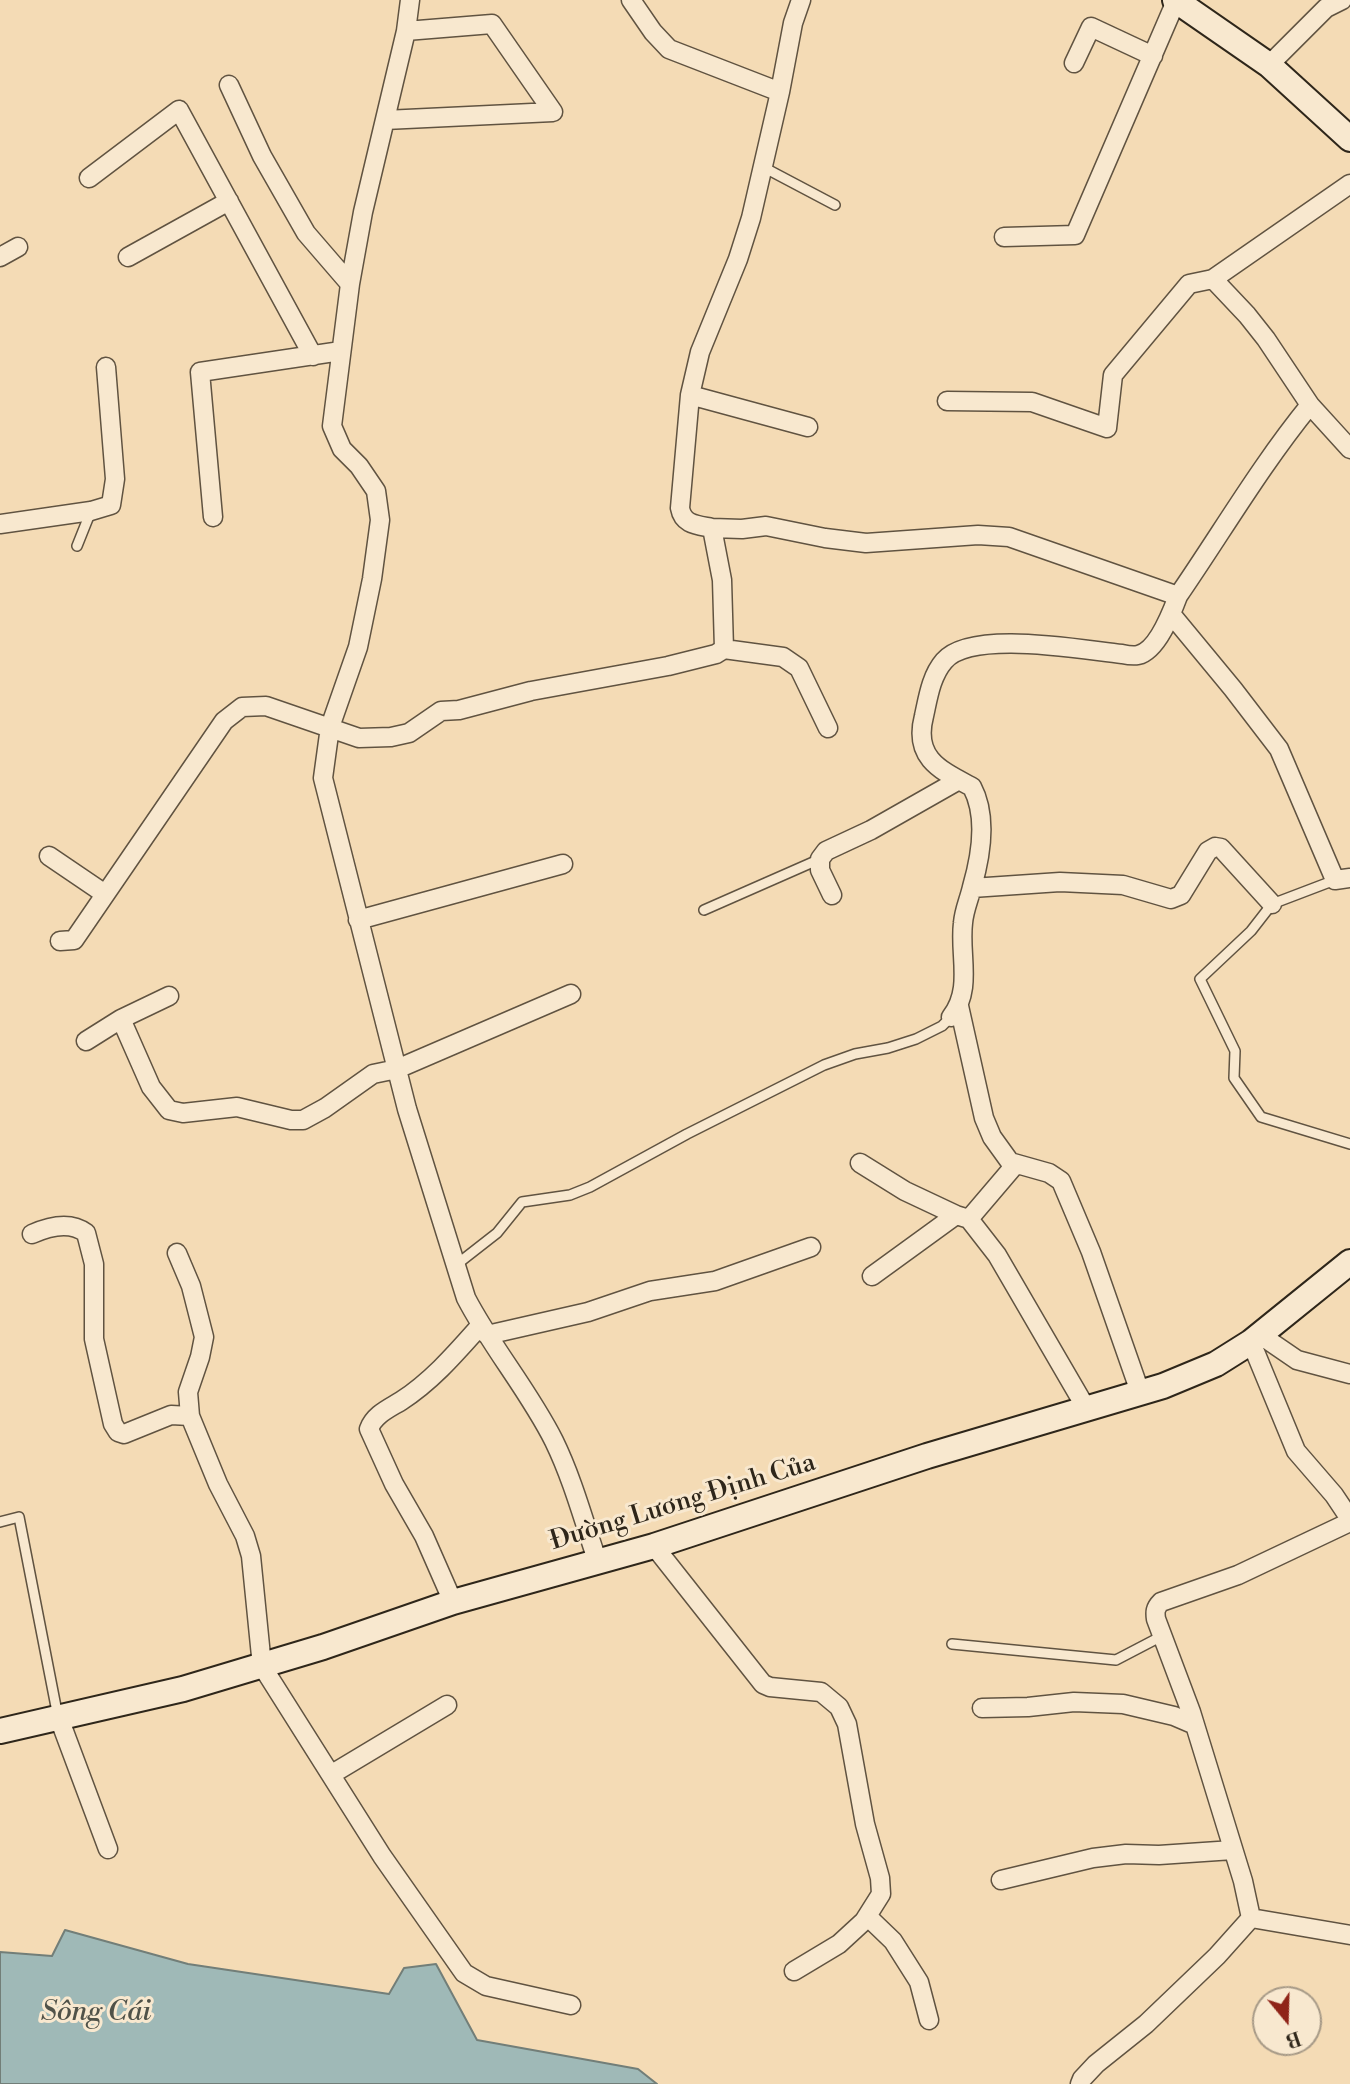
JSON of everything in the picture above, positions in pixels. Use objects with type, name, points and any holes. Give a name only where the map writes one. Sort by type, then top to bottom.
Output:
[{"type":"street","points":[[410,0],[406,31],[363,212],[350,284],[332,426],[342,449],[359,466],[376,491],[380,520],[372,579],[358,647],[330,727],[323,778],[407,1109],[466,1298],[483,1330],[553,1439],[571,1478],[598,1563]]},
{"type":"street","points":[[631,0],[653,32],[669,49],[780,92]]},
{"type":"street","points":[[801,0],[793,23],[751,218],[738,259],[700,352],[690,395],[681,515],[688,523],[712,528],[742,529],[766,526],[866,543],[978,535],[1009,537],[1178,596]]},
{"type":"street","points":[[1003,237],[1075,236],[1176,1],[1269,65],[1350,139]]},
{"type":"street","points":[[1269,65],[1331,3]]},
{"type":"street","points":[[385,120],[553,113],[492,23],[406,31]]},
{"type":"street","points":[[1074,64],[1091,27],[1153,57]]},
{"type":"street","points":[[229,85],[262,156],[306,233],[350,284]]},
{"type":"street","points":[[89,178],[179,110],[313,356]]},
{"type":"street","points":[[947,401],[1032,402],[1107,428],[1113,375],[1189,284],[1213,279],[1350,184]]},
{"type":"street","points":[[128,257],[229,201]]},
{"type":"street","points":[[0,257],[18,247]]},
{"type":"street","points":[[1213,279],[1247,315],[1310,404],[1350,449]]},
{"type":"street","points":[[213,517],[200,372],[341,352]]},
{"type":"street","points":[[0,524],[91,511],[111,505],[115,479],[106,367]]},
{"type":"street","points":[[690,395],[808,427]]},
{"type":"street","points":[[1140,1392],[1091,1252],[1061,1181],[1057,1176],[1040,1170],[1015,1165],[998,1147],[984,1118],[955,1011],[965,962],[962,933],[964,909],[972,888],[981,841],[981,821],[972,787],[930,761],[924,752],[922,722],[931,686],[941,665],[954,652],[1013,643],[1138,655],[1147,651],[1171,614],[1178,596],[1261,468],[1310,404]]},
{"type":"street","points":[[712,528],[722,580],[724,649]]},
{"type":"street","points":[[1171,614],[1279,749],[1342,879]]},
{"type":"street","points":[[61,941],[74,940],[224,721],[242,707],[266,706],[359,738],[391,737],[409,733],[441,711],[460,710],[531,691],[668,666],[716,654],[724,649],[783,657],[791,661],[799,668],[828,728]]},
{"type":"street","points":[[832,895],[820,870],[820,859],[826,850],[871,830],[959,780]]},
{"type":"street","points":[[972,888],[1060,882],[1123,885],[1171,899],[1181,895],[1208,851],[1215,847],[1222,848],[1272,904]]},
{"type":"street","points":[[49,856],[105,894]]},
{"type":"street","points":[[358,920],[563,864]]},
{"type":"street","points":[[121,1019],[151,1087],[169,1110],[183,1113],[237,1107],[291,1120],[303,1120],[373,1074],[397,1069],[571,994]]},
{"type":"street","points":[[86,1041],[121,1019],[169,996]]},
{"type":"street","points":[[860,1163],[905,1191],[962,1217],[997,1255],[1086,1408]]},
{"type":"street","points":[[872,1276],[962,1217],[1015,1165]]},
{"type":"street","points":[[32,1234],[59,1226],[77,1226],[86,1233],[94,1264],[94,1339],[113,1424],[118,1432],[124,1434],[171,1415],[190,1416]]},
{"type":"street","points":[[453,1602],[424,1536],[394,1484],[369,1429],[372,1422],[429,1380],[483,1330],[588,1312],[650,1291],[715,1281],[811,1247]]},
{"type":"street","points":[[177,1253],[191,1286],[204,1338],[188,1392],[190,1416],[218,1484],[245,1536],[251,1556],[261,1666],[382,1856],[464,1973],[486,1986],[571,2005]]},
{"type":"street","name":"Đường Lương Định Của","points":[[0,1731],[183,1689],[261,1666],[453,1602],[654,1546],[927,1457],[1196,1374],[1255,1338],[1350,1262]]},
{"type":"street","points":[[1255,1338],[1297,1360],[1350,1374]]},
{"type":"street","points":[[1251,1917],[1195,1725],[1155,1611],[1161,1602],[1238,1575],[1350,1521],[1334,1495],[1296,1451],[1255,1338]]},
{"type":"street","points":[[654,1546],[763,1684],[821,1692],[839,1707],[847,1724],[865,1824],[880,1878],[881,1894],[867,1916],[839,1944],[794,1971]]},
{"type":"street","points":[[982,1708],[1074,1702],[1123,1704],[1174,1716],[1195,1725]]},
{"type":"street","points":[[332,1774],[447,1704]]},
{"type":"street","points":[[59,1718],[108,1849]]},
{"type":"street","points":[[1001,1880],[1093,1858],[1126,1854],[1159,1855],[1233,1850]]},
{"type":"street","points":[[867,1916],[893,1941],[919,1982],[929,2020]]},
{"type":"street","points":[[1251,1917],[1350,1936]]},
{"type":"street","points":[[1080,2084],[1096,2064],[1146,2024],[1217,1956],[1251,1917]]},
{"type":"lane","points":[[763,167],[835,205]]},
{"type":"lane","points":[[77,546],[91,511]]},
{"type":"lane","points":[[704,910],[820,859]]},
{"type":"lane","points":[[1342,879],[1272,904],[1251,931],[1200,979],[1235,1051],[1234,1078],[1261,1117],[1350,1144]]},
{"type":"lane","points":[[456,1265],[497,1233],[522,1202],[570,1195],[590,1187],[687,1134],[824,1065],[855,1054],[916,1039],[942,1026],[955,1011]]},
{"type":"lane","points":[[0,1522],[19,1517],[59,1718]]},
{"type":"lane","points":[[952,1644],[1116,1660],[1162,1636]]},
{"type":"water","name":"Sông Cái","points":[[65,1930],[188,1964],[389,1994],[404,1968],[436,1964],[477,2040],[638,2069],[657,2084],[0,2084],[0,1952],[52,1956]]}]
